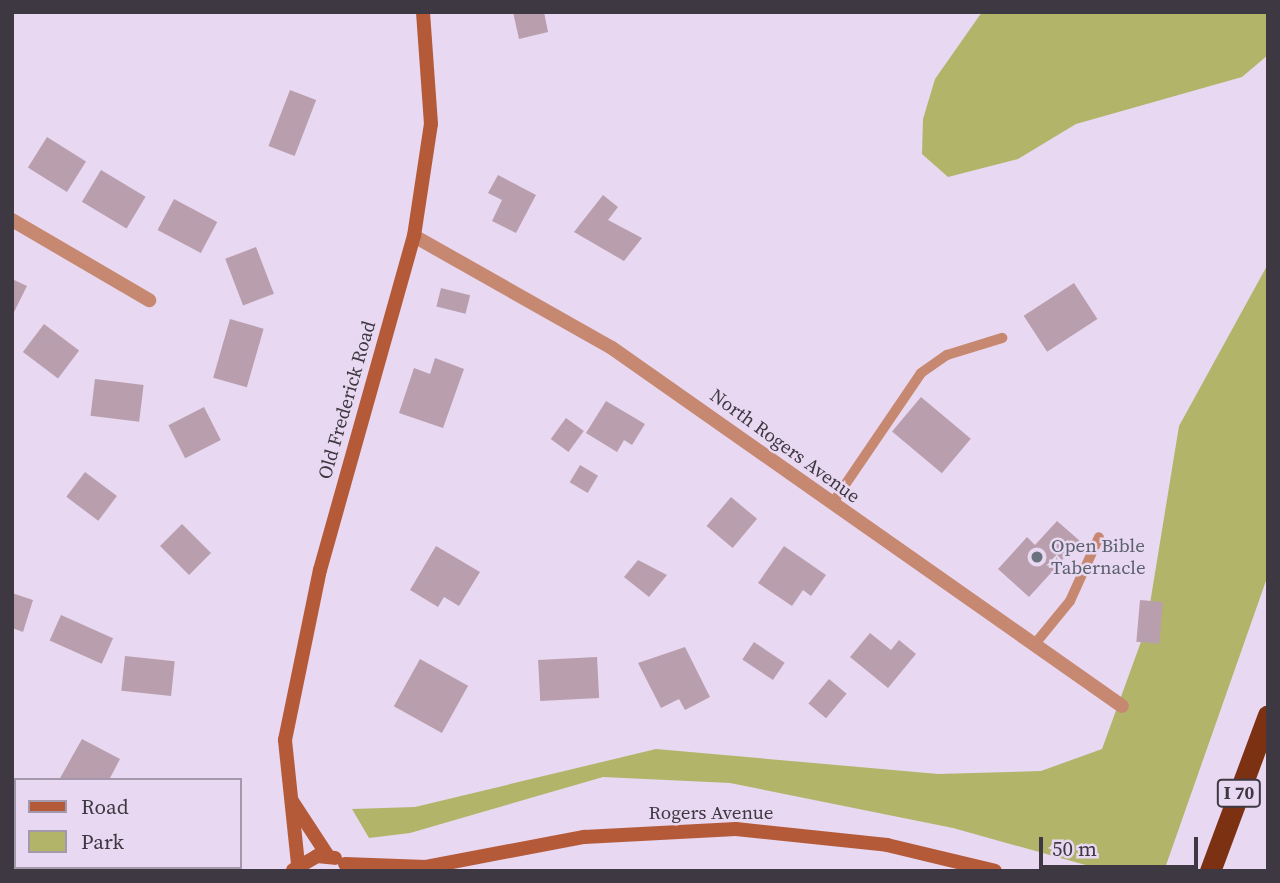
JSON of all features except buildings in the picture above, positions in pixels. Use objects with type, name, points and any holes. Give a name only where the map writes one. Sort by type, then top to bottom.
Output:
[{"type":"highway","name":"I 70","points":[[1210,871],[1268,715]]},
{"type":"street","name":"Old Frederick Road","points":[[295,867],[285,740],[300,653],[414,236],[431,124],[423,12]]},
{"type":"street","points":[[12,220],[149,300]]},
{"type":"street","name":"North Rogers Avenue","points":[[414,236],[612,348],[832,505],[1122,706]]},
{"type":"street","name":"Old Frederick Road","points":[[289,797],[328,856]]},
{"type":"street","name":"Rogers Avenue","points":[[349,867],[423,869],[584,837],[736,829],[887,845],[995,871]]},
{"type":"street","points":[[295,867],[328,856],[349,867]]},
{"type":"lane","points":[[832,505],[921,373],[947,355],[1002,338]]},
{"type":"lane","points":[[1034,645],[1070,601],[1099,537]]},
{"type":"green space","points":[[982,12],[1268,12],[1268,55],[1242,77],[1076,124],[1018,159],[948,177],[922,154],[923,119],[935,79]]},
{"type":"green space","points":[[1268,264],[1268,575],[1164,871],[1107,871],[953,828],[730,783],[603,777],[410,833],[369,838],[352,809],[415,807],[656,749],[938,774],[1041,771],[1102,749],[1146,628],[1179,426]]},
{"type":"place","name":"Open Bible Tabernacle","points":[[1037,557]]}]
